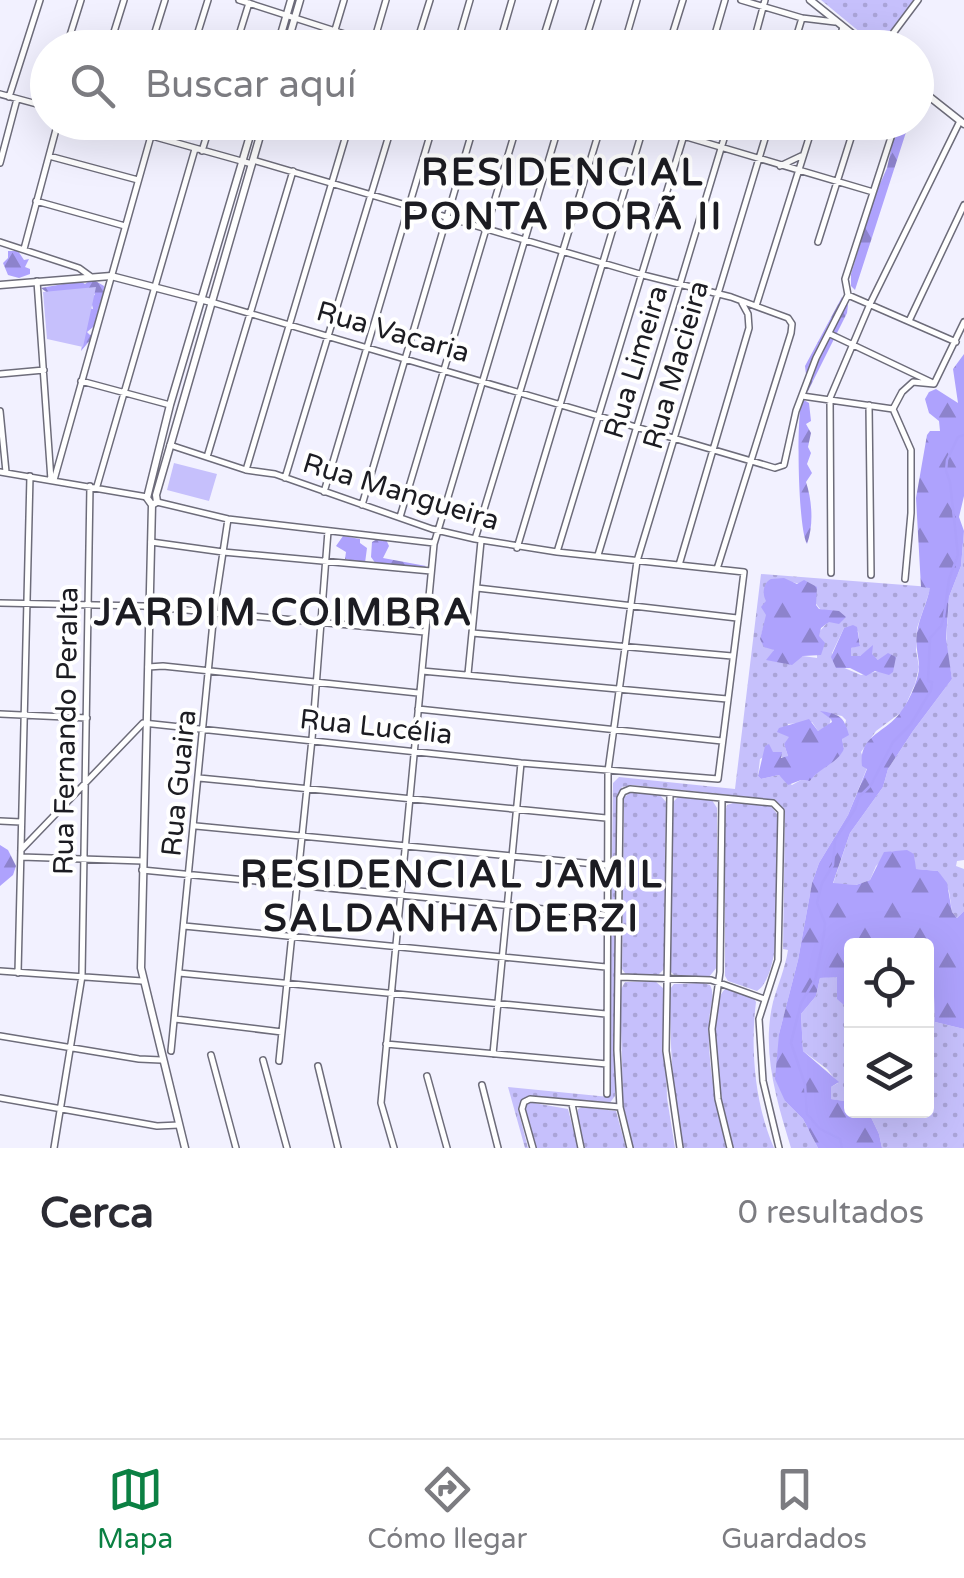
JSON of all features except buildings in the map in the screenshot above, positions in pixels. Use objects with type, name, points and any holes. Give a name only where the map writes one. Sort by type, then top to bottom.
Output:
[{"type":"main road","points":[[289,30],[291,0]]},
{"type":"main road","points":[[285,30],[300,0]]},
{"type":"main road","points":[[810,0],[847,30]]},
{"type":"main road","points":[[934,100],[962,122]]},
{"type":"main road","points":[[185,1148],[142,981],[144,724],[153,500],[170,405],[249,140]]},
{"type":"main road","points":[[153,500],[259,140]]},
{"type":"main road","points":[[0,285],[90,276]]},
{"type":"main road","name":"Rua Vacaria","points":[[90,276],[110,276],[211,302]]},
{"type":"street","points":[[32,30],[40,0]]},
{"type":"street","points":[[72,30],[81,0]]},
{"type":"street","points":[[115,30],[124,0]]},
{"type":"street","points":[[156,30],[165,0]]},
{"type":"street","points":[[199,30],[208,0]]},
{"type":"street","points":[[239,0],[335,30],[344,0]]},
{"type":"street","points":[[377,30],[386,0]]},
{"type":"street","points":[[421,30],[430,0]]},
{"type":"street","points":[[461,30],[470,0]]},
{"type":"street","points":[[503,30],[512,0]]},
{"type":"street","points":[[545,30],[554,0]]},
{"type":"street","points":[[589,30],[598,0]]},
{"type":"street","points":[[629,30],[637,0]]},
{"type":"street","points":[[674,30],[683,0]]},
{"type":"street","points":[[716,30],[725,0]]},
{"type":"street","points":[[741,0],[841,25],[840,30]]},
{"type":"street","points":[[896,30],[918,0]]},
{"type":"street","points":[[241,30],[250,2]]},
{"type":"street","points":[[757,30],[765,3]]},
{"type":"street","points":[[798,30],[802,18]]},
{"type":"street","points":[[0,162],[30,36]]},
{"type":"street","points":[[0,94],[30,102]]},
{"type":"street","points":[[831,573],[830,398],[870,304],[962,122]]},
{"type":"street","points":[[24,249],[53,140]]},
{"type":"street","points":[[53,480],[150,140]]},
{"type":"street","points":[[164,140],[242,162],[293,171],[740,300],[788,318],[791,333],[717,569]]},
{"type":"street","name":"Rua Fernando Peralta","points":[[54,1148],[82,976],[88,605],[94,486],[203,140]]},
{"type":"street","points":[[246,470],[345,140]]},
{"type":"street","points":[[285,478],[389,140]]},
{"type":"street","points":[[324,492],[429,140]]},
{"type":"street","points":[[362,505],[471,140]]},
{"type":"street","points":[[400,517],[513,140]]},
{"type":"street","points":[[394,1148],[382,1104],[434,543],[555,140]]},
{"type":"street","points":[[468,674],[478,540],[596,140]]},
{"type":"street","points":[[517,548],[637,140]]},
{"type":"street","points":[[556,552],[683,140]]},
{"type":"street","points":[[697,140],[872,192]]},
{"type":"street","name":"Rua Limeira","points":[[598,556],[723,140]]},
{"type":"street","name":"Rua Macieira","points":[[607,1094],[608,770],[630,606],[638,561],[765,140]]},
{"type":"street","points":[[756,306],[809,140]]},
{"type":"street","points":[[818,242],[850,140]]},
{"type":"street","points":[[890,140],[845,279],[848,295],[816,358],[802,396],[894,409]]},
{"type":"street","points":[[780,166],[804,155]]},
{"type":"street","points":[[49,156],[139,180]]},
{"type":"street","points":[[208,457],[293,171]]},
{"type":"street","points":[[36,201],[125,226]]},
{"type":"street","points":[[909,321],[964,206]]},
{"type":"street","name":"Rua Vacaria","points":[[0,242],[80,268],[90,276]]},
{"type":"street","points":[[37,281],[53,480]]},
{"type":"street","points":[[848,295],[956,342]]},
{"type":"street","points":[[678,565],[749,328],[748,314],[740,300]]},
{"type":"street","name":"Rua Vacaria","points":[[211,302],[775,468],[784,465],[802,396]]},
{"type":"street","points":[[934,384],[964,322]]},
{"type":"street","points":[[830,334],[934,384]]},
{"type":"street","points":[[0,374],[44,370]]},
{"type":"street","points":[[81,381],[170,405]]},
{"type":"street","points":[[905,579],[911,450],[894,409],[912,382],[934,384]]},
{"type":"street","points":[[869,405],[871,575]]},
{"type":"street","points":[[0,411],[3,472],[94,486],[228,519],[434,543]]},
{"type":"street","name":"Rua Mangueira","points":[[170,445],[246,470],[262,470],[438,531],[478,540],[517,548],[744,572],[738,618]]},
{"type":"street","points":[[18,973],[30,476]]},
{"type":"street","name":"Rua Guaira","points":[[171,1051],[214,612],[228,519]]},
{"type":"street","points":[[278,1061],[312,740],[328,531]]},
{"type":"street","points":[[151,542],[431,571]]},
{"type":"street","points":[[418,709],[722,740],[738,618],[477,588]]},
{"type":"street","points":[[0,602],[149,606],[425,632]]},
{"type":"street","points":[[472,632],[732,656]]},
{"type":"street","points":[[148,667],[419,693]]},
{"type":"street","points":[[422,670],[728,700]]},
{"type":"street","points":[[0,714],[87,718]]},
{"type":"street","points":[[21,853],[144,724]]},
{"type":"street","name":"Rua Lucélia","points":[[144,724],[715,780],[722,740]]},
{"type":"street","points":[[493,1054],[522,763]]},
{"type":"street","points":[[199,778],[606,818]]},
{"type":"street","points":[[630,1148],[620,1107],[619,977],[620,798],[622,792],[630,789],[773,804],[782,811],[778,960],[759,1019],[763,1081],[779,1148]]},
{"type":"street","points":[[670,793],[667,1063],[680,1148]]},
{"type":"street","points":[[722,799],[719,982],[712,1028],[718,1099],[730,1148]]},
{"type":"street","points":[[0,821],[21,822]]},
{"type":"street","points":[[195,826],[606,865]]},
{"type":"street","points":[[21,853],[143,865],[190,876],[606,915]]},
{"type":"street","points":[[184,926],[606,967]]},
{"type":"street","points":[[0,971],[142,981]]},
{"type":"street","points":[[179,972],[606,1014]]},
{"type":"street","points":[[619,977],[719,982],[764,998]]},
{"type":"street","points":[[174,1019],[282,1032]]},
{"type":"street","points":[[0,1036],[161,1060]]},
{"type":"street","points":[[386,1044],[606,1064]]},
{"type":"street","points":[[211,1055],[236,1148]]},
{"type":"street","points":[[263,1060],[287,1148]]},
{"type":"street","points":[[318,1066],[338,1148]]},
{"type":"street","points":[[428,1076],[448,1148]]},
{"type":"street","points":[[482,1086],[498,1148]]},
{"type":"street","points":[[0,1098],[157,1126],[179,1125]]},
{"type":"street","points":[[532,1148],[522,1109],[524,1102],[620,1107]]},
{"type":"street","points":[[572,1104],[581,1148]]},
{"type":"shaded area","points":[[821,0],[914,0],[891,30],[857,30]]},
{"type":"shaded area","points":[[96,287],[83,347],[47,339],[43,292]]},
{"type":"shaded area","points":[[174,463],[217,474],[209,501],[167,490]]},
{"type":"shaded area","points":[[964,531],[964,860],[957,861],[956,866],[964,869],[964,911],[957,918],[938,871],[915,869],[914,854],[892,851],[876,866],[870,880],[856,885],[833,884],[850,833],[883,787],[888,769],[913,731],[952,679],[946,645],[949,597],[961,566]]},
{"type":"shaded area","points":[[761,574],[931,587],[917,628],[919,667],[915,684],[903,711],[876,731],[861,752],[867,768],[848,815],[819,863],[812,883],[779,1034],[785,1101],[803,1119],[818,1148],[791,1148],[770,1058],[773,1002],[788,950],[783,949],[785,810],[775,800],[632,785],[622,787],[618,796],[615,1096],[609,1104],[526,1097],[518,1109],[525,1148],[508,1087],[609,1097],[613,783],[619,777],[735,789]],"holes":[[[776,579],[801,584],[820,609],[836,613],[819,632],[817,658],[803,656],[787,664],[779,661],[772,647],[760,639],[767,615],[766,584]],[[844,628],[858,631],[860,645],[851,648],[851,657],[867,651],[882,660],[879,671],[861,675],[835,664],[832,653]],[[822,712],[846,720],[844,749],[810,781],[792,785],[779,775],[761,779],[758,776],[760,759],[773,752],[785,759],[788,756],[784,744],[790,737],[788,724],[812,722],[818,731],[829,726],[831,718]]]},
{"type":"shaded area","points":[[632,792],[660,795],[666,802],[664,969],[657,976],[627,976],[622,969],[624,797]]},
{"type":"shaded area","points":[[678,797],[712,800],[717,808],[717,967],[709,977],[676,977],[670,971],[672,803]]},
{"type":"shaded area","points":[[727,805],[771,806],[777,814],[777,936],[773,961],[757,991],[728,981],[725,976],[725,812]]},
{"type":"shaded area","points":[[837,976],[844,1005],[844,1101],[830,1099],[831,1087],[838,1083],[803,1051],[801,1014],[816,996],[820,978]]},
{"type":"shaded area","points":[[655,981],[664,989],[667,1098],[675,1148],[633,1148],[623,1103],[620,991],[625,982]]},
{"type":"shaded area","points":[[674,984],[710,985],[712,994],[710,1054],[726,1148],[683,1148],[676,1108],[670,989]]},
{"type":"shaded area","points":[[726,988],[753,997],[756,1002],[756,1076],[762,1114],[774,1148],[734,1148],[732,1143],[714,1039],[718,1000]]},
{"type":"shaded area","points":[[934,996],[935,1022],[964,1029],[964,1148],[882,1148],[871,1118],[934,1118]]},
{"type":"shaded area","points":[[528,1102],[568,1109],[578,1148],[534,1148],[524,1109]]},
{"type":"shaded area","points":[[582,1107],[616,1111],[626,1148],[585,1148],[577,1116]]},
{"type":"green space","points":[[893,140],[904,140],[855,290],[851,274]]},
{"type":"green space","points":[[8,251],[18,251],[24,260],[29,259],[25,267],[30,274],[19,278],[8,275],[3,263]]},
{"type":"green space","points":[[92,279],[104,286],[98,323],[87,332],[90,335],[96,331],[98,338],[92,338],[81,351],[89,308],[93,309],[93,291],[49,294],[41,288],[80,281],[85,284]]},
{"type":"green space","points":[[842,297],[848,305],[847,313],[808,391],[805,366]]},
{"type":"green space","points":[[964,354],[964,496],[959,517],[964,531],[961,566],[949,597],[946,639],[952,679],[913,731],[888,769],[883,787],[850,833],[833,883],[856,885],[870,880],[884,852],[907,850],[914,854],[916,869],[938,871],[947,883],[952,912],[957,918],[964,911],[964,1029],[935,1022],[934,938],[844,938],[844,1005],[837,999],[837,977],[820,978],[816,996],[801,1014],[803,1051],[839,1082],[831,1087],[831,1099],[844,1101],[844,1118],[871,1118],[882,1148],[818,1148],[803,1119],[785,1101],[775,1079],[779,1034],[819,863],[848,815],[867,769],[862,766],[864,748],[900,713],[918,676],[917,633],[930,588],[921,587],[916,498],[927,435],[940,431],[939,421],[929,413],[925,399],[936,389],[958,403],[953,369]]},
{"type":"green space","points":[[802,399],[809,403],[811,421],[806,424],[811,433],[807,464],[812,473],[806,482],[811,513],[807,544],[799,473]]},
{"type":"green space","points":[[384,535],[389,546],[383,558],[426,566],[423,569],[376,564],[371,557],[372,542]]},
{"type":"green space","points":[[343,536],[360,539],[367,548],[365,563],[345,559],[346,552],[336,546]]},
{"type":"green space","points":[[784,578],[797,584],[804,580],[817,587],[819,609],[839,611],[846,617],[839,624],[829,622],[821,628],[819,636],[825,643],[821,655],[803,656],[792,665],[766,660],[774,650],[764,647],[760,639],[766,615],[761,607],[766,601],[765,586],[771,579]]},
{"type":"green space","points":[[857,627],[860,646],[851,648],[851,656],[860,656],[873,645],[872,654],[878,660],[888,653],[896,657],[893,672],[889,675],[875,671],[866,676],[850,668],[836,668],[831,657],[844,628]]},
{"type":"green space","points":[[820,711],[836,715],[845,724],[849,735],[842,739],[841,754],[810,781],[788,785],[779,775],[761,779],[758,776],[765,746],[769,744],[773,752],[782,752],[781,758],[788,756],[784,744],[789,737],[777,732],[779,728],[809,719],[818,731],[832,722]]},
{"type":"green space","points":[[0,845],[8,850],[16,866],[13,875],[0,886]]},
{"type":"waterway","points":[[842,1148],[840,1139],[820,1129],[807,1114],[805,1084],[791,1043],[801,1003],[816,978],[825,923],[817,903],[822,883],[833,865],[835,840],[893,742],[911,724],[931,690],[930,638],[941,626],[949,579],[958,555],[947,460],[958,437],[964,435]]},
{"type":"district","name":"RESIDENCIAL PONTA PORÃ II","points":[[563,195]]},
{"type":"district","name":"JARDIM COIMBRA","points":[[284,613]]},
{"type":"district","name":"RESIDENCIAL JAMIL SALDANHA DERZI","points":[[452,897]]}]
